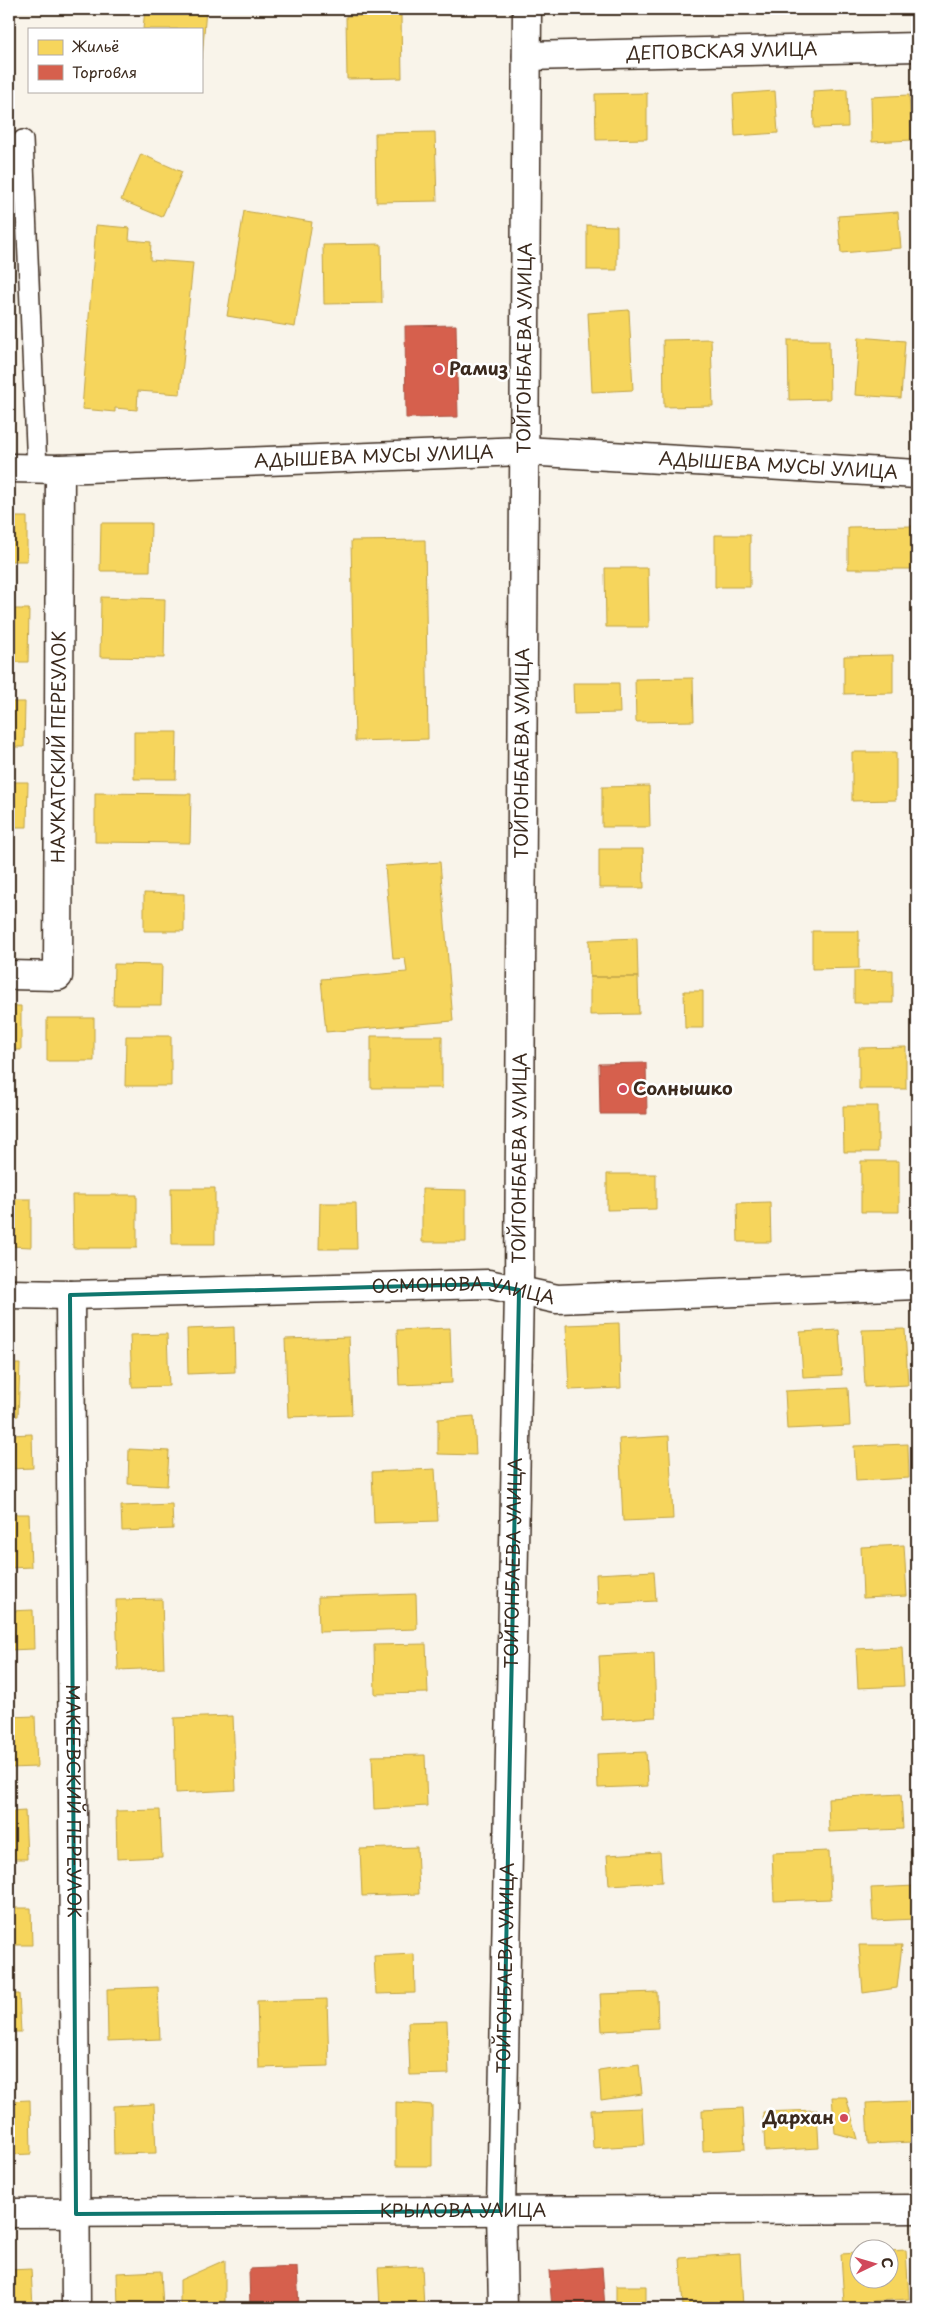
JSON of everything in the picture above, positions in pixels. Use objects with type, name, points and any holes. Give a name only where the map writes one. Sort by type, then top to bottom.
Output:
[{"type":"street","name":"ТОЙГОНБАЕВА УЛИЦА","points":[[503,2308],[502,2211],[519,1290],[527,9]]},
{"type":"street","name":"ДЕПОВСКАЯ УЛИЦА","points":[[527,56],[917,47]]},
{"type":"street","name":"АДЫШЕВА МУСЫ УЛИЦА","points":[[9,468],[49,469],[525,451],[917,474]]},
{"type":"street","name":"НАУКАТСКИЙ ПЕРЕУЛОК","points":[[9,975],[58,976],[49,469]]},
{"type":"street","name":"ОСМОНОВА УЛИЦА","points":[[9,1294],[70,1295],[488,1284],[557,1299],[917,1285]]},
{"type":"street","name":"МАКЕЕВСКИЙ ПЕРЕУЛОК","points":[[70,1295],[76,2308]]},
{"type":"street","name":"КРЫЛОВА УЛИЦА","points":[[9,2213],[917,2209]]},
{"type":"lane","points":[[23,140],[49,469]]},
{"type":"highlighted area","points":[[488,1284],[519,1290],[501,2211],[76,2214],[70,1295]]},
{"type":"building: Жильё","points":[[145,9],[206,9],[202,59],[202,28],[143,28]]},
{"type":"building: Жильё","points":[[401,15],[402,78],[347,79],[346,16]]},
{"type":"building: Жильё","points":[[847,89],[848,127],[814,128],[813,91]]},
{"type":"building: Жильё","points":[[775,91],[778,133],[735,136],[733,94]]},
{"type":"building: Жильё","points":[[647,93],[647,139],[596,140],[595,94]]},
{"type":"building: Жильё","points":[[909,95],[912,140],[872,142],[871,97]]},
{"type":"building: Жильё","points":[[435,132],[437,201],[376,202],[375,133]]},
{"type":"building: Жильё","points":[[141,154],[182,172],[162,217],[121,200]]},
{"type":"building: Жильё","points":[[244,211],[312,222],[295,327],[227,316]]},
{"type":"building: Жильё","points":[[898,212],[901,248],[841,253],[838,216]]},
{"type":"building: Жильё","points":[[96,225],[130,228],[129,240],[151,242],[150,260],[193,263],[180,394],[138,391],[137,410],[115,408],[115,412],[82,409]]},
{"type":"building: Жильё","points":[[587,225],[617,226],[617,270],[587,270]]},
{"type":"building: Жильё","points":[[381,244],[382,303],[324,304],[323,245]]},
{"type":"building: Жильё","points":[[629,310],[633,390],[592,392],[588,313]]},
{"type":"building: Жильё","points":[[859,337],[905,341],[901,398],[855,395]]},
{"type":"building: Жильё","points":[[711,339],[713,406],[664,407],[663,340]]},
{"type":"building: Жильё","points":[[788,340],[829,340],[830,399],[789,400]]},
{"type":"building: Жильё","points":[[9,517],[27,517],[27,561],[9,561]]},
{"type":"building: Жильё","points":[[101,523],[151,523],[150,571],[100,571]]},
{"type":"building: Жильё","points":[[913,526],[913,569],[848,569],[848,527]]},
{"type":"building: Жильё","points":[[715,535],[750,535],[750,587],[715,587]]},
{"type":"building: Жильё","points":[[425,540],[428,739],[355,741],[351,541]]},
{"type":"building: Жильё","points":[[605,568],[648,568],[649,627],[606,627]]},
{"type":"building: Жильё","points":[[101,597],[165,599],[164,658],[100,657]]},
{"type":"building: Жильё","points":[[9,609],[29,609],[28,662],[9,662]]},
{"type":"building: Жильё","points":[[893,655],[893,693],[844,694],[844,656]]},
{"type":"building: Жильё","points":[[693,678],[694,721],[636,722],[635,679]]},
{"type":"building: Жильё","points":[[573,683],[619,683],[620,713],[574,714]]},
{"type":"building: Жильё","points":[[9,702],[25,702],[24,747],[9,747]]},
{"type":"building: Жильё","points":[[134,732],[177,732],[176,779],[134,779]]},
{"type":"building: Жильё","points":[[852,752],[896,752],[896,800],[852,801]]},
{"type":"building: Жильё","points":[[9,782],[28,782],[27,827],[9,827]]},
{"type":"building: Жильё","points":[[649,786],[650,827],[602,827],[602,787]]},
{"type":"building: Жильё","points":[[95,793],[191,794],[190,843],[95,842]]},
{"type":"building: Жильё","points":[[599,849],[643,849],[644,888],[599,888]]},
{"type":"building: Жильё","points":[[440,862],[453,1021],[326,1032],[321,979],[407,972],[405,958],[393,959],[385,866]]},
{"type":"building: Жильё","points":[[144,893],[184,894],[184,931],[144,931]]},
{"type":"building: Жильё","points":[[812,931],[859,931],[859,968],[812,969]]},
{"type":"building: Жильё","points":[[637,938],[638,977],[590,977],[589,940]]},
{"type":"building: Жильё","points":[[114,964],[162,965],[161,1005],[113,1005]]},
{"type":"building: Жильё","points":[[893,970],[893,1003],[854,1003],[854,971]]},
{"type":"building: Жильё","points":[[590,977],[638,977],[639,1014],[590,1015]]},
{"type":"building: Жильё","points":[[684,991],[703,991],[703,1028],[685,1028]]},
{"type":"building: Жильё","points":[[9,1006],[21,1006],[21,1050],[9,1050]]},
{"type":"building: Жильё","points":[[47,1018],[94,1018],[94,1061],[47,1061]]},
{"type":"building: Жильё","points":[[126,1036],[171,1036],[171,1086],[125,1086]]},
{"type":"building: Жильё","points":[[371,1036],[442,1036],[442,1088],[371,1088]]},
{"type":"building: Жильё","points":[[906,1047],[906,1089],[859,1089],[859,1048]]},
{"type":"building: Жильё","points":[[843,1106],[878,1106],[878,1152],[844,1152]]},
{"type":"building: Жильё","points":[[861,1161],[899,1161],[899,1212],[861,1212]]},
{"type":"building: Жильё","points":[[607,1174],[656,1174],[656,1209],[607,1210]]},
{"type":"building: Жильё","points":[[171,1188],[215,1188],[215,1244],[172,1244]]},
{"type":"building: Жильё","points":[[422,1189],[466,1190],[466,1242],[422,1242]]},
{"type":"building: Жильё","points":[[72,1195],[137,1195],[137,1248],[73,1248]]},
{"type":"building: Жильё","points":[[9,1199],[31,1199],[31,1247],[9,1246]]},
{"type":"building: Жильё","points":[[770,1202],[771,1242],[738,1242],[737,1203]]},
{"type":"building: Жильё","points":[[320,1203],[356,1203],[357,1249],[319,1249]]},
{"type":"building: Жильё","points":[[619,1323],[621,1388],[569,1390],[566,1325]]},
{"type":"building: Жильё","points":[[234,1327],[235,1372],[188,1374],[187,1329]]},
{"type":"building: Жильё","points":[[450,1328],[452,1383],[399,1385],[397,1330]]},
{"type":"building: Жильё","points":[[905,1329],[908,1385],[865,1387],[862,1330]]},
{"type":"building: Жильё","points":[[839,1330],[842,1375],[803,1377],[800,1332]]},
{"type":"building: Жильё","points":[[167,1334],[169,1386],[132,1387],[130,1335]]},
{"type":"building: Жильё","points":[[349,1337],[352,1415],[288,1417],[285,1339]]},
{"type":"building: Жильё","points":[[9,1364],[20,1364],[18,1416],[9,1416]]},
{"type":"building: Жильё","points":[[848,1388],[850,1426],[787,1429],[785,1391]]},
{"type":"building: Жильё","points":[[474,1416],[476,1455],[438,1454],[438,1419]]},
{"type":"building: Жильё","points":[[32,1434],[33,1468],[9,1469],[9,1435]]},
{"type":"building: Жильё","points":[[669,1436],[673,1519],[623,1521],[619,1439]]},
{"type":"building: Жильё","points":[[908,1444],[909,1478],[856,1481],[854,1446]]},
{"type":"building: Жильё","points":[[129,1449],[169,1451],[167,1486],[128,1484]]},
{"type":"building: Жильё","points":[[435,1469],[438,1521],[374,1523],[372,1472]]},
{"type":"building: Жильё","points":[[172,1504],[173,1529],[122,1531],[121,1506]]},
{"type":"building: Жильё","points":[[9,1514],[29,1514],[31,1567],[9,1568]]},
{"type":"building: Жильё","points":[[904,1545],[907,1596],[863,1598],[861,1547]]},
{"type":"building: Жильё","points":[[654,1571],[656,1601],[597,1604],[596,1574]]},
{"type":"building: Жильё","points":[[416,1594],[417,1629],[319,1632],[318,1597]]},
{"type":"building: Жильё","points":[[162,1599],[164,1668],[118,1670],[116,1600]]},
{"type":"building: Жильё","points":[[33,1610],[34,1649],[9,1650],[9,1611]]},
{"type":"building: Жильё","points":[[426,1644],[428,1693],[375,1694],[374,1645]]},
{"type":"building: Жильё","points":[[902,1647],[904,1686],[858,1688],[856,1649]]},
{"type":"building: Жильё","points":[[654,1653],[656,1717],[602,1720],[599,1656]]},
{"type":"building: Жильё","points":[[35,1716],[37,1767],[9,1768],[9,1717]]},
{"type":"building: Жильё","points":[[233,1716],[236,1790],[176,1793],[174,1718]]},
{"type":"building: Жильё","points":[[646,1752],[648,1786],[598,1788],[597,1754]]},
{"type":"building: Жильё","points":[[425,1755],[427,1806],[374,1809],[372,1756]]},
{"type":"building: Жильё","points":[[901,1794],[903,1829],[829,1832],[828,1798]]},
{"type":"building: Жильё","points":[[160,1810],[162,1857],[117,1859],[116,1811]]},
{"type":"building: Жильё","points":[[25,1811],[27,1859],[9,1859],[9,1812]]},
{"type":"building: Жильё","points":[[417,1847],[419,1894],[362,1896],[360,1849]]},
{"type":"building: Жильё","points":[[829,1851],[831,1899],[774,1901],[772,1853]]},
{"type":"building: Жильё","points":[[660,1852],[662,1882],[609,1885],[607,1855]]},
{"type":"building: Жильё","points":[[915,1886],[916,1919],[873,1921],[871,1888]]},
{"type":"building: Жильё","points":[[9,1908],[31,1908],[32,1945],[9,1945]]},
{"type":"building: Жильё","points":[[859,1945],[902,1945],[897,1988],[863,1993]]},
{"type":"building: Жильё","points":[[414,1954],[415,1993],[376,1994],[374,1956]]},
{"type":"building: Жильё","points":[[158,1987],[160,2039],[108,2041],[107,1989]]},
{"type":"building: Жильё","points":[[657,1992],[658,2028],[602,2031],[600,1994]]},
{"type":"building: Жильё","points":[[9,1994],[19,1994],[21,2032],[9,2032]]},
{"type":"building: Жильё","points":[[327,1999],[329,2066],[259,2068],[257,2001]]},
{"type":"building: Жильё","points":[[447,2021],[449,2074],[410,2075],[408,2022]]},
{"type":"building: Жильё","points":[[639,2064],[642,2094],[601,2100],[599,2070]]},
{"type":"building: Жильё","points":[[832,2097],[846,2097],[858,2139],[835,2133]]},
{"type":"building: Жильё","points":[[30,2100],[31,2154],[9,2155],[9,2101]]},
{"type":"building: Жильё","points":[[910,2101],[912,2142],[868,2144],[866,2103]]},
{"type":"building: Жильё","points":[[396,2102],[432,2105],[432,2166],[396,2166]]},
{"type":"building: Жильё","points":[[154,2104],[156,2153],[114,2154],[113,2106]]},
{"type":"building: Жильё","points":[[642,2108],[644,2145],[593,2148],[591,2110]]},
{"type":"building: Жильё","points":[[743,2108],[745,2149],[703,2151],[702,2110]]},
{"type":"building: Жильё","points":[[817,2110],[819,2148],[765,2151],[763,2112]]},
{"type":"building: Жильё","points":[[898,2250],[906,2250],[909,2299],[844,2303],[841,2254],[848,2254],[848,2290],[898,2290]]},
{"type":"building: Жильё","points":[[740,2254],[743,2307],[683,2308],[680,2258]]},
{"type":"building: Жильё","points":[[225,2260],[225,2308],[180,2308],[180,2280]]},
{"type":"building: Жильё","points":[[422,2266],[424,2308],[380,2308],[378,2268]]},
{"type":"building: Жильё","points":[[31,2269],[33,2308],[9,2308],[9,2270]]},
{"type":"building: Жильё","points":[[161,2271],[163,2308],[118,2308],[117,2273]]},
{"type":"building: Жильё","points":[[616,2286],[646,2286],[646,2308],[616,2308]]},
{"type":"building: Торговля","points":[[456,325],[458,417],[406,418],[405,326]]},
{"type":"building: Торговля","name":"Солнышко","points":[[646,1063],[647,1114],[600,1114],[599,1064]]},
{"type":"building: Торговля","points":[[297,2267],[299,2308],[250,2308],[249,2269]]},
{"type":"building: Торговля","points":[[602,2267],[605,2308],[552,2308],[549,2271]]},
{"type":"place","name":"Рамиз","points":[[439,369]]},
{"type":"place","name":"Солнышко","points":[[623,1089]]},
{"type":"place","name":"Дархан","points":[[844,2118]]}]
